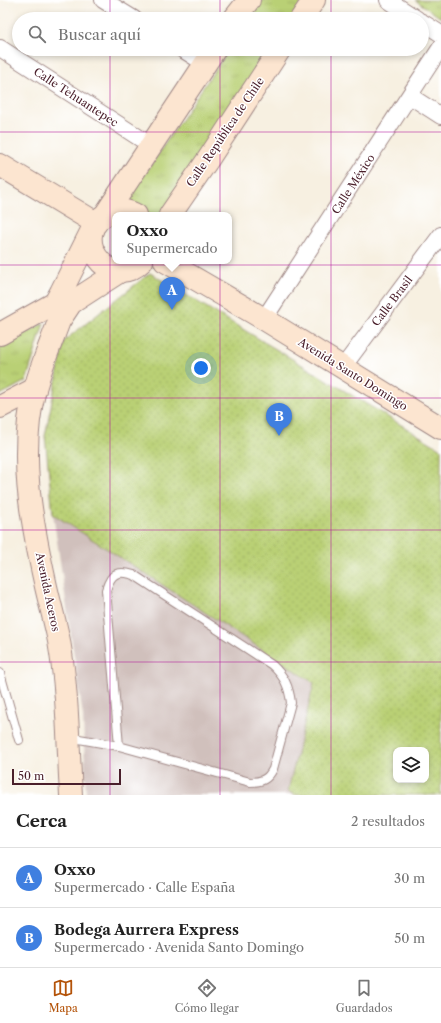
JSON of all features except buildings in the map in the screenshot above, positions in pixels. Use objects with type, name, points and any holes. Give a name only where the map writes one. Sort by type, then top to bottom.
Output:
[{"type":"street","points":[[103,0],[123,12]]},
{"type":"street","points":[[240,12],[249,0]]},
{"type":"street","points":[[306,12],[314,0]]},
{"type":"street","points":[[388,0],[406,12]]},
{"type":"street","points":[[429,26],[441,34]]},
{"type":"street","name":"Calle Tehuantepec","points":[[0,48],[12,56]]},
{"type":"street","name":"Calle México","points":[[264,319],[441,48]]},
{"type":"street","name":"Calle Tehuantepec","points":[[12,56],[152,146]]},
{"type":"street","points":[[138,264],[131,269],[122,270],[114,270],[106,267],[95,255],[91,239],[98,223],[152,146],[211,56]]},
{"type":"street","name":"Calle República de Chile","points":[[172,212],[275,56]]},
{"type":"street","points":[[410,96],[441,116]]},
{"type":"street","points":[[2,169],[98,223]]},
{"type":"street","points":[[113,212],[123,210],[128,212]]},
{"type":"street","points":[[98,223],[112,212]]},
{"type":"street","name":"Avenida Aceros","points":[[71,795],[63,672],[58,640],[30,508],[27,456],[29,421],[35,389],[59,321],[61,292],[98,223]]},
{"type":"street","name":"Calle Brasil","points":[[343,367],[441,235]]},
{"type":"street","name":"Avenida Santo Domingo","points":[[170,264],[264,319],[441,428]]},
{"type":"street","points":[[0,334],[71,303],[122,270]]},
{"type":"street","points":[[0,407],[35,389]]},
{"type":"lane","points":[[68,738],[119,746],[250,782],[258,782],[265,780],[270,776],[273,769],[291,703],[290,692],[286,681],[272,665],[134,575],[125,572],[116,573],[109,579],[106,590],[119,746]]},
{"type":"lane","points":[[0,673],[19,740]]},
{"type":"shaded area","points":[[53,514],[314,683],[288,790],[295,795],[86,795],[83,716]]},
{"type":"green space","points":[[262,0],[303,0],[295,12],[254,12]]},
{"type":"green space","points":[[415,0],[441,0],[441,18]]},
{"type":"green space","points":[[224,56],[267,56],[162,212],[142,212],[125,203]]},
{"type":"green space","points":[[150,273],[441,449],[441,795],[295,795],[288,791],[314,683],[53,514],[45,436],[64,341]]},
{"type":"green space","points":[[44,323],[26,381],[0,395],[0,347]]},
{"type":"place","name":"Oxxo","points":[[172,310]]},
{"type":"place","name":"Bodega Aurrera Express","points":[[279,436]]}]
